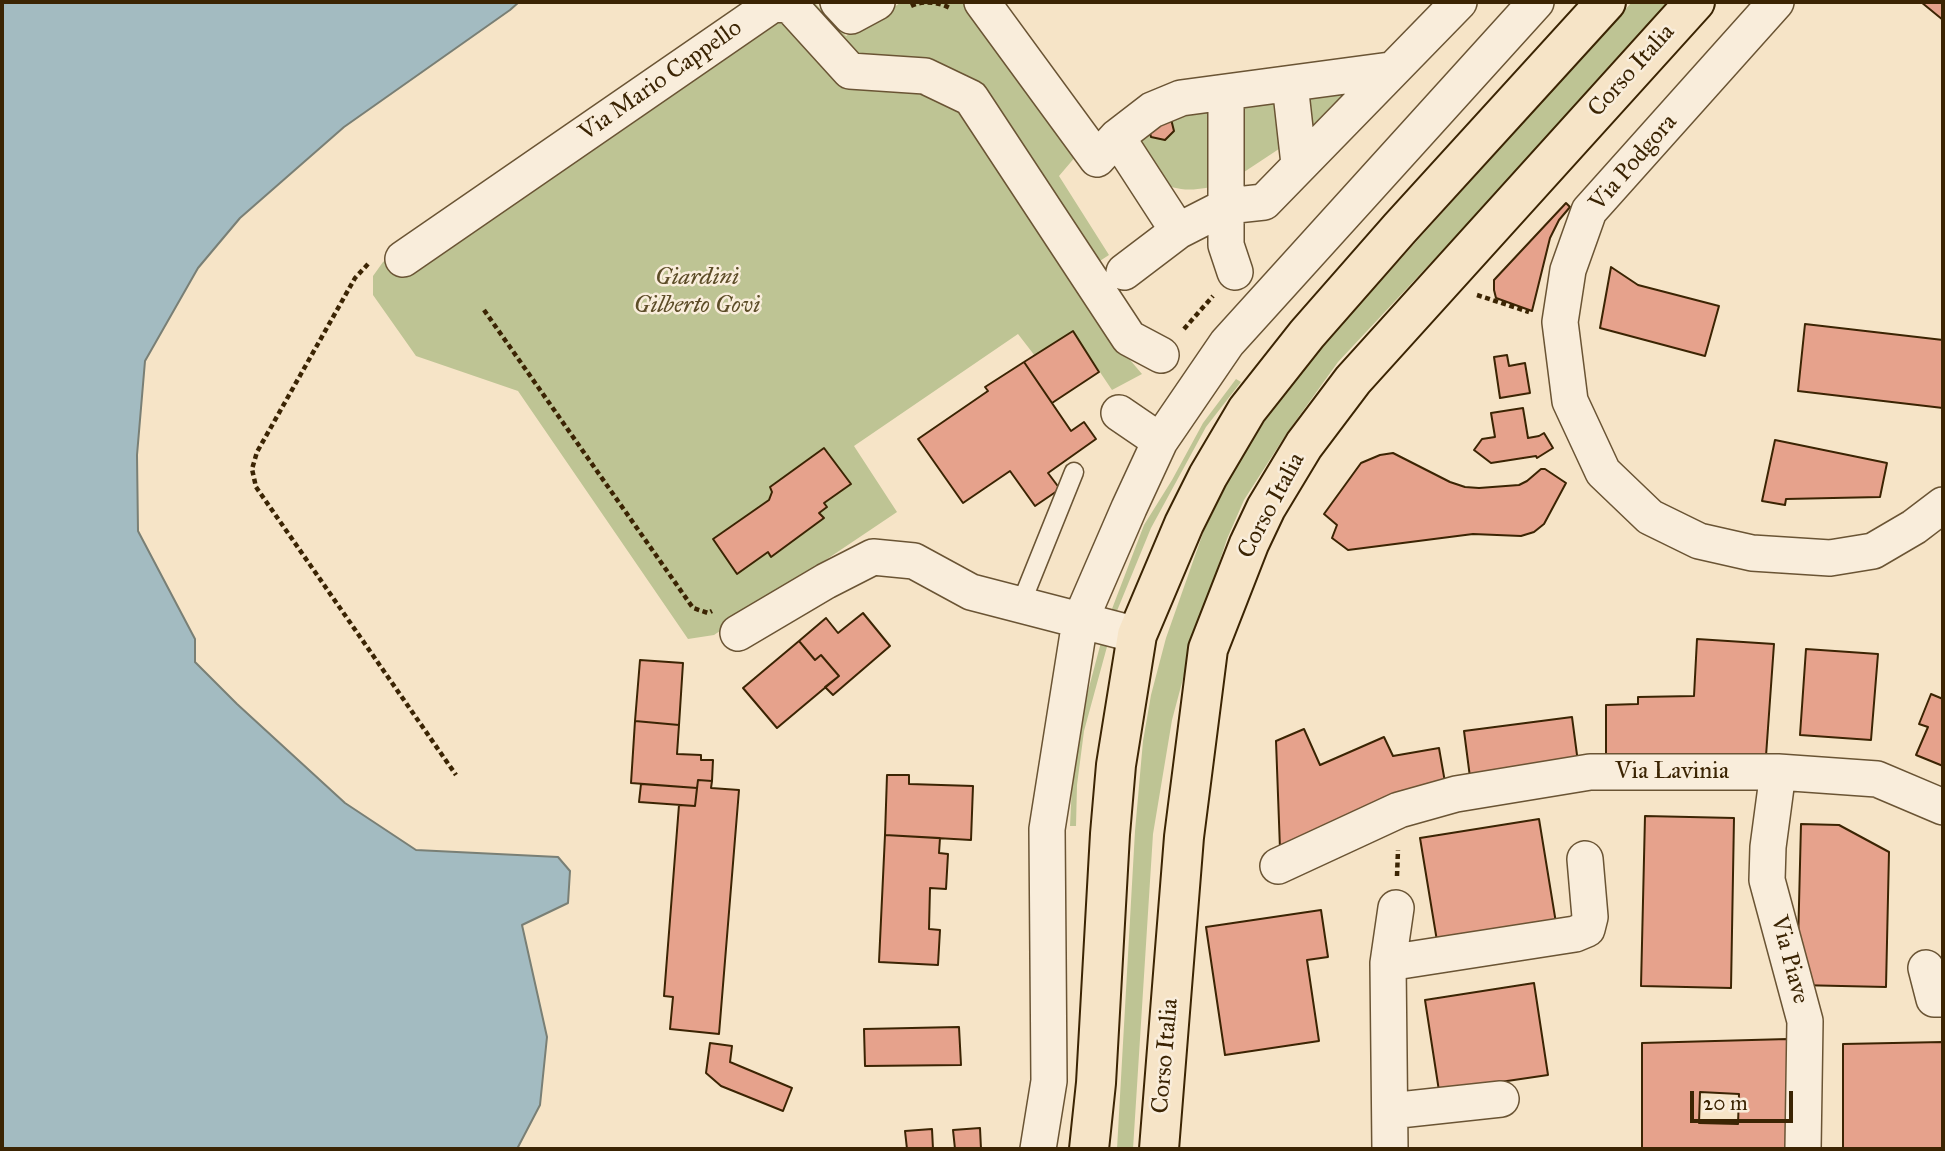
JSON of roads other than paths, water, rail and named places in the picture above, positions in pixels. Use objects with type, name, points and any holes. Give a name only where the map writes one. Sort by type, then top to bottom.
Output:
[{"type":"main road","points":[[1089,1149],[1096,1083],[1116,765],[1136,635],[1184,524],[1208,476],[1247,410],[1307,334],[1606,2]]},
{"type":"main road","name":"Corso Italia","points":[[1158,1149],[1184,837],[1208,649],[1249,544],[1266,508],[1304,445],[1353,380],[1695,2]]},
{"type":"street","points":[[838,2],[851,16],[877,2]]},
{"type":"street","points":[[982,2],[1097,159],[1117,137],[1152,110],[1181,98],[1390,70]]},
{"type":"street","points":[[1124,272],[1178,231],[1227,206],[1264,202],[1459,2]]},
{"type":"street","points":[[1038,1149],[1049,1081],[1047,829],[1080,621],[1129,508],[1160,441],[1227,343],[1536,2]]},
{"type":"street","name":"Via Podgora","points":[[1776,2],[1589,211],[1568,270],[1559,322],[1570,401],[1603,472],[1650,517],[1699,541],[1752,554],[1830,558],[1873,551],[1914,527],[1943,505]]},
{"type":"street","name":"Via Mario Cappello","points":[[386,260],[773,4],[790,5],[850,71],[925,76],[971,98],[1129,338],[1161,355]]},
{"type":"street","points":[[1290,84],[1299,164]]},
{"type":"street","points":[[1226,93],[1226,245],[1235,272]]},
{"type":"street","points":[[1117,137],[1178,231]]},
{"type":"street","points":[[1119,413],[1160,441]]},
{"type":"street","points":[[738,633],[825,581],[873,557],[914,561],[971,592],[1136,635]]},
{"type":"street","name":"Via Lavinia","points":[[1278,866],[1399,810],[1456,794],[1590,772],[1778,772],[1877,779],[1943,807]]},
{"type":"street","name":"Via Piave","points":[[1778,772],[1767,880],[1805,1021],[1803,1149]]},
{"type":"street","points":[[1388,963],[1575,934],[1587,929],[1590,917],[1586,859]]},
{"type":"street","points":[[1390,1149],[1388,963],[1396,908]]},
{"type":"street","points":[[1926,968],[1934,999],[1943,999]]},
{"type":"street","points":[[1390,1111],[1501,1099]]},
{"type":"lane","points":[[1020,606],[1074,472]]},
{"type":"water","points":[[2,2],[519,2],[344,127],[240,218],[198,268],[145,361],[137,455],[138,531],[195,639],[195,662],[237,704],[345,803],[416,850],[558,857],[570,871],[568,903],[522,925],[547,1037],[540,1105],[517,1149],[2,1149]]},
{"type":"park label","name":"Giardini Gilberto Govi","points":[[697,292]]}]
